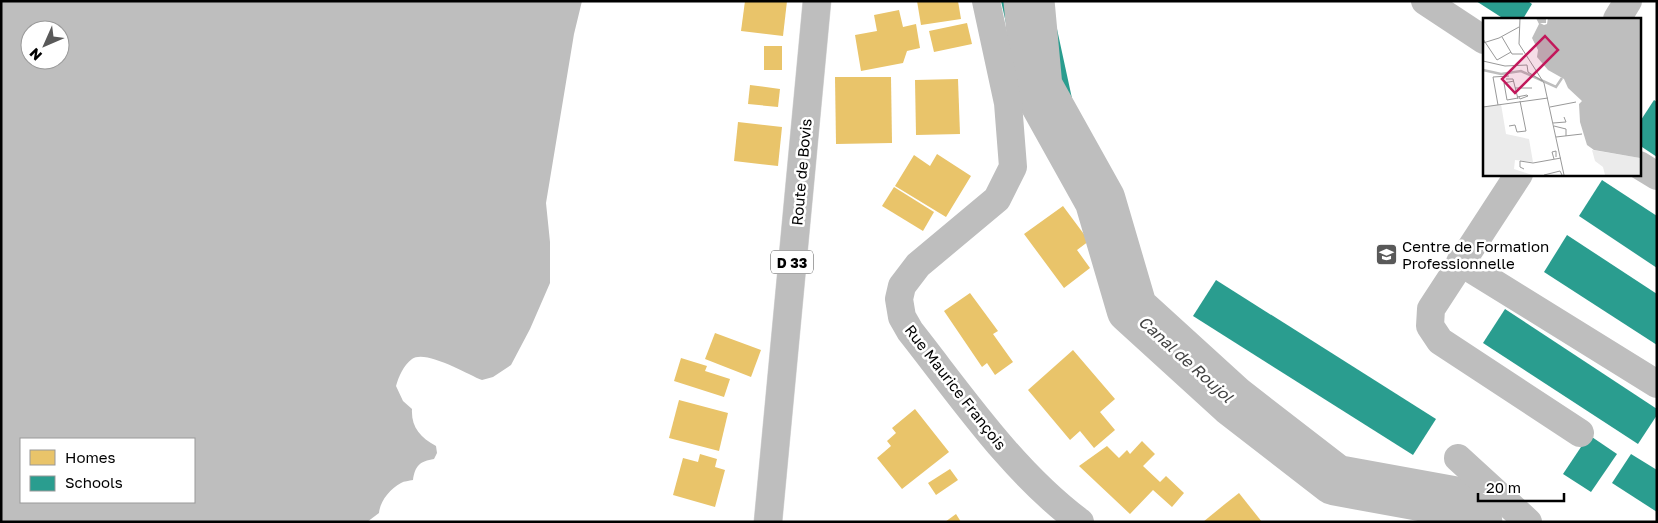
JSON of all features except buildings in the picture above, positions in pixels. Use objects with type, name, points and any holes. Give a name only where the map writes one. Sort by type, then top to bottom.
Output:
[{"type":"street","name":"Route de Bovis","points":[[768,522],[817,1]]},
{"type":"street","name":"Rue Maurice François","points":[[986,1],[1008,103],[1013,167],[997,199],[918,265],[902,286],[899,300],[902,317],[910,331],[996,439],[1044,492],[1080,522]]},
{"type":"street","points":[[1426,1],[1483,39]]},
{"type":"street","points":[[1618,18],[1628,1]]},
{"type":"street","points":[[1640,166],[1657,176]]},
{"type":"street","points":[[1517,175],[1431,309],[1430,326],[1440,341],[1580,433]]},
{"type":"street","points":[[1460,262],[1657,384]]},
{"type":"street","points":[[1458,458],[1528,522]]},
{"type":"shaded area","points":[[1,1],[582,1],[574,34],[546,203],[550,242],[550,283],[530,329],[511,365],[493,377],[482,380],[446,363],[426,357],[412,359],[406,365],[396,386],[403,401],[412,409],[413,421],[418,431],[425,439],[436,446],[437,453],[434,459],[419,465],[413,480],[402,482],[389,492],[381,504],[379,513],[367,522],[1,522]]},
{"type":"waterway","name":"Canal de Roujol","points":[[1029,1],[1037,87],[1100,200],[1132,309],[1233,401],[1335,480],[1456,502],[1477,522]]},
{"type":"place","name":"Centre de Formation Professionnelle","points":[[1386,255]]}]
